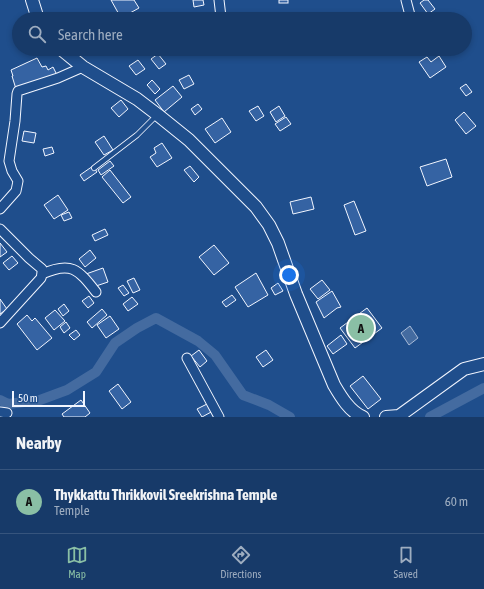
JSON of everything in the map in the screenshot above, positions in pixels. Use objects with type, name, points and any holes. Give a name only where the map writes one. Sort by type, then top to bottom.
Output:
[{"type":"main road","points":[[32,0],[36,12]]},
{"type":"main road","points":[[70,56],[83,67],[137,98],[158,114],[189,140],[256,207],[269,225],[278,243],[296,294],[334,385],[343,399],[357,415],[363,417]]},
{"type":"main road","points":[[386,417],[399,416],[464,369],[484,364]]},
{"type":"street","points":[[219,0],[220,12]]},
{"type":"street","points":[[406,0],[409,12]]},
{"type":"street","points":[[0,210],[16,190],[18,181],[12,171],[9,161],[15,121],[16,94],[18,91],[58,78],[83,67]]},
{"type":"street","points":[[0,229],[42,269],[41,278],[0,323]]},
{"type":"street","points":[[42,274],[56,268],[62,267],[71,269],[83,276],[96,292]]},
{"type":"street","points":[[187,358],[219,417]]},
{"type":"lane","points":[[94,168],[137,135],[158,114]]},
{"type":"water","points":[[410,326],[418,338],[409,345],[401,333]]},
{"type":"building","points":[[111,0],[134,0],[139,8],[132,12],[118,12]]},
{"type":"building","points":[[193,0],[203,0],[204,5],[194,7]]},
{"type":"building","points":[[279,0],[288,0],[288,3],[279,3]]},
{"type":"building","points":[[424,0],[428,0],[435,9],[431,12],[427,12],[420,3]]},
{"type":"building","points":[[155,56],[160,56],[166,64],[159,69],[151,59]]},
{"type":"building","points":[[439,56],[446,67],[430,78],[419,62],[427,57],[431,62]]},
{"type":"building","points":[[37,58],[42,67],[46,66],[48,70],[53,67],[57,75],[16,89],[11,70]]},
{"type":"building","points":[[138,60],[145,69],[136,75],[129,66]]},
{"type":"building","points":[[189,75],[194,84],[184,89],[179,80]]},
{"type":"building","points":[[152,80],[160,89],[155,94],[147,85]]},
{"type":"building","points":[[466,84],[472,92],[466,96],[460,88]]},
{"type":"building","points":[[173,86],[182,97],[164,112],[155,100]]},
{"type":"building","points":[[121,100],[128,109],[119,117],[111,108]]},
{"type":"building","points":[[198,104],[202,109],[195,115],[191,109]]},
{"type":"building","points":[[258,106],[264,116],[256,121],[249,111]]},
{"type":"building","points":[[279,106],[285,116],[276,122],[270,112]]},
{"type":"building","points":[[464,112],[476,126],[466,134],[455,120]]},
{"type":"building","points":[[286,117],[291,124],[280,131],[275,124]]},
{"type":"building","points":[[222,118],[231,132],[215,143],[205,129]]},
{"type":"building","points":[[24,131],[36,133],[34,143],[22,141]]},
{"type":"building","points":[[104,136],[113,150],[104,155],[95,142]]},
{"type":"building","points":[[162,143],[172,158],[157,167],[150,157],[156,153],[154,148]]},
{"type":"building","points":[[52,147],[54,153],[45,156],[43,149]]},
{"type":"building","points":[[446,159],[452,177],[427,186],[420,167]]},
{"type":"building","points":[[110,161],[114,166],[101,175],[98,170]]},
{"type":"building","points":[[93,166],[97,172],[84,181],[80,175]]},
{"type":"building","points":[[190,166],[199,177],[194,182],[184,170]]},
{"type":"building","points":[[110,170],[131,197],[123,203],[102,177]]},
{"type":"building","points":[[58,195],[68,210],[54,219],[44,205]]},
{"type":"building","points":[[311,197],[314,209],[293,214],[290,202]]},
{"type":"building","points":[[354,201],[366,231],[355,235],[344,205]]},
{"type":"building","points":[[69,212],[72,218],[64,221],[61,215]]},
{"type":"building","points":[[105,229],[108,235],[95,241],[92,235]]},
{"type":"building","points":[[0,243],[7,252],[0,257]]},
{"type":"building","points":[[214,245],[229,263],[214,275],[199,257]]},
{"type":"building","points":[[90,250],[96,258],[85,267],[79,259]]},
{"type":"building","points":[[12,256],[18,263],[9,270],[3,263]]},
{"type":"building","points":[[103,268],[108,282],[90,288],[86,274]]},
{"type":"building","points":[[256,273],[268,295],[248,307],[235,287]]},
{"type":"building","points":[[134,278],[140,290],[133,293],[127,281]]},
{"type":"building","points":[[322,280],[330,290],[318,299],[310,289]]},
{"type":"building","points":[[278,283],[283,291],[275,295],[271,288]]},
{"type":"building","points":[[123,285],[129,293],[124,296],[118,288]]},
{"type":"building","points":[[332,291],[341,307],[337,308],[324,318],[316,302]]},
{"type":"building","points":[[232,295],[236,300],[226,307],[222,302]]},
{"type":"building","points":[[89,296],[94,303],[88,308],[82,301]]},
{"type":"building","points":[[132,297],[138,304],[128,311],[123,304]]},
{"type":"building","points":[[0,299],[7,309],[0,314]]},
{"type":"building","points":[[64,304],[69,311],[63,316],[58,309]]},
{"type":"building","points":[[367,308],[382,328],[355,348],[340,328]]},
{"type":"building","points":[[102,309],[107,315],[92,328],[87,322]]},
{"type":"building","points":[[55,310],[65,321],[54,330],[45,318]]},
{"type":"building","points":[[27,315],[32,321],[35,318],[52,338],[37,350],[17,324]]},
{"type":"building","points":[[110,316],[119,329],[106,338],[97,325]]},
{"type":"building","points":[[66,322],[70,328],[64,333],[60,327]]},
{"type":"building","points":[[76,330],[80,335],[74,340],[69,335]]},
{"type":"building","points":[[341,335],[347,344],[333,354],[327,346]]},
{"type":"building","points":[[199,350],[207,361],[200,367],[191,356]]},
{"type":"building","points":[[266,350],[273,360],[263,367],[256,357]]},
{"type":"building","points":[[363,376],[381,399],[368,409],[350,386]]},
{"type":"building","points":[[118,384],[131,402],[122,409],[109,391]]},
{"type":"building","points":[[81,400],[90,413],[85,417],[64,417],[62,414]]},
{"type":"building","points":[[209,403],[213,411],[202,417],[197,409]]},
{"type":"waterway","points":[[0,400],[8,404],[40,400],[67,390],[96,372],[115,343],[137,328],[156,318],[198,341],[215,355],[243,395],[269,405],[290,417]]},
{"type":"waterway","points":[[430,417],[484,388]]},
{"type":"place","name":"Thykkattu Thrikkovil Sreekrishna Temple","points":[[361,328]]}]
